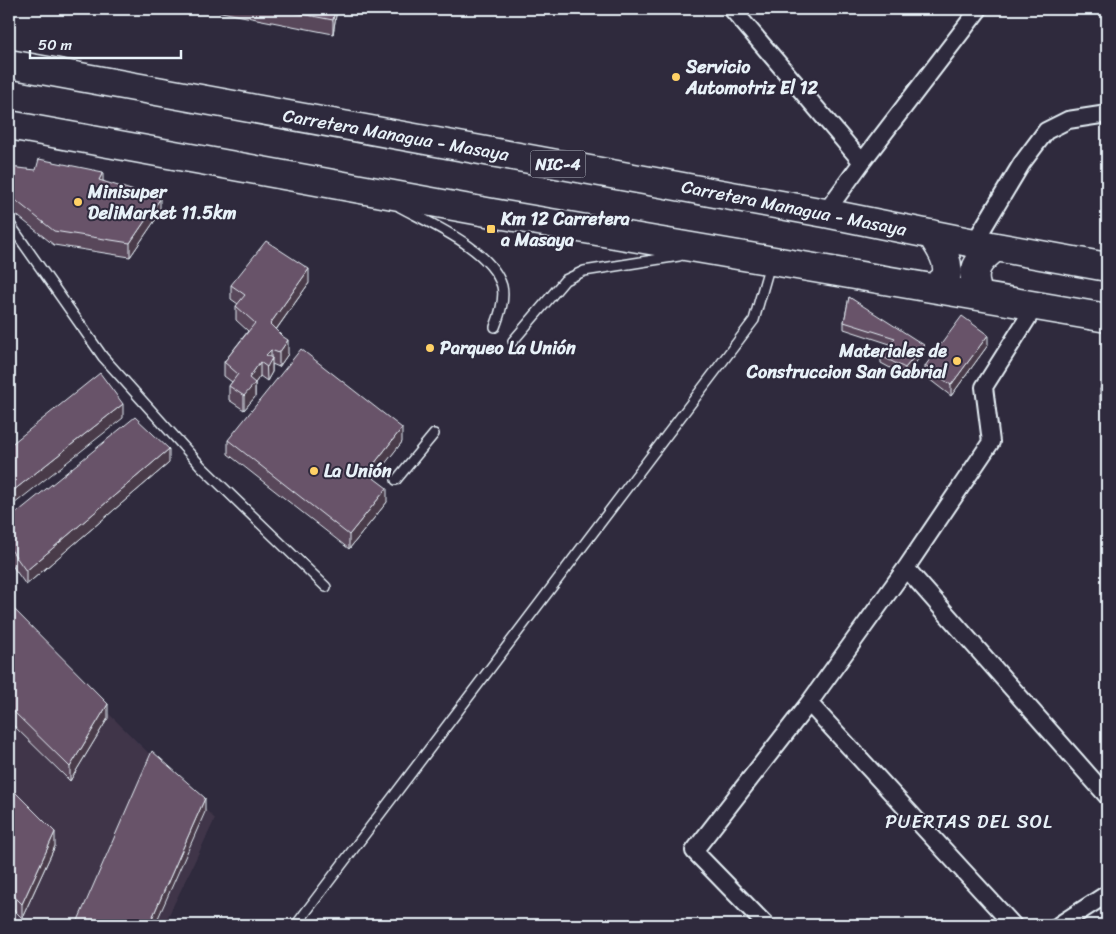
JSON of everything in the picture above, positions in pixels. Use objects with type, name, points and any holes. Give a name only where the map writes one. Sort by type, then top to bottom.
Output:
[{"type":"highway","name":"Carretera Managua - Masaya","points":[[9,64],[825,213],[1107,267]]},
{"type":"highway","points":[[9,125],[374,192],[1107,318]]},
{"type":"highway","points":[[931,234],[946,258],[947,268],[944,279],[934,288]]},
{"type":"highway","points":[[979,295],[974,284],[974,272],[982,257],[985,245]]},
{"type":"street","points":[[732,9],[862,162]]},
{"type":"street","points":[[825,213],[979,9]]},
{"type":"street","points":[[985,245],[1022,162],[1046,131],[1068,120],[1107,114]]},
{"type":"street","points":[[766,925],[694,851],[809,704],[906,568],[991,442],[984,387],[1036,305]]},
{"type":"street","points":[[906,568],[1107,796]]},
{"type":"street","points":[[809,704],[1013,925]]},
{"type":"street","points":[[1059,925],[1107,894]]},
{"type":"lane","points":[[374,192],[470,246],[482,256],[494,270],[502,286],[501,312],[495,327]]},
{"type":"lane","points":[[9,223],[103,357],[201,466],[326,587]]},
{"type":"lane","points":[[513,341],[565,280],[584,271],[710,251]]},
{"type":"lane","points":[[296,925],[754,320],[772,260]]},
{"type":"lane","points":[[396,480],[434,434]]},
{"type":"shaded area","points":[[9,615],[215,819],[164,925],[17,925],[9,917]]},
{"type":"building","points":[[276,9],[335,9],[333,20]]},
{"type":"building","points":[[39,159],[103,172],[99,180],[160,199],[130,243],[54,231],[14,199],[9,191],[9,167],[36,170]]},
{"type":"building","points":[[266,241],[309,269],[270,324],[288,340],[279,353],[271,350],[266,355],[272,358],[267,367],[260,362],[249,378],[255,383],[244,396],[229,386],[238,374],[224,362],[255,323],[236,306],[245,295],[231,285]]},
{"type":"building","points":[[849,297],[924,345],[905,368],[881,356],[895,338],[844,322]]},
{"type":"building","name":"Materiales de Construccion San Gabrial","points":[[962,316],[988,335],[951,385],[925,366]]},
{"type":"building","name":"La Unión","points":[[301,349],[402,428],[367,473],[387,488],[349,535],[228,440]]},
{"type":"building","points":[[1105,368],[1107,368],[1107,391],[1100,390]]},
{"type":"building","points":[[100,373],[123,404],[9,494],[9,446]]},
{"type":"building","points":[[135,417],[169,449],[26,571],[9,547],[9,519]]},
{"type":"building","points":[[9,604],[108,704],[70,767],[9,707]]},
{"type":"building","points":[[152,751],[205,798],[149,925],[76,925]]},
{"type":"building","points":[[9,786],[55,832],[22,904],[9,891]]},
{"type":"place","name":"Servicio Automotriz El 12","points":[[676,77]]},
{"type":"place","name":"Minisuper DeliMarket 11.5km","points":[[78,202]]},
{"type":"place","name":"Km 12 Carretera a Masaya","points":[[491,229]]},
{"type":"place","name":"Parqueo La Unión","points":[[430,348]]},
{"type":"place","name":"Materiales de Construccion San Gabrial","points":[[957,361]]},
{"type":"place","name":"La Unión","points":[[314,471]]},
{"type":"district","name":"PUERTAS DEL SOL","points":[[969,821]]}]
